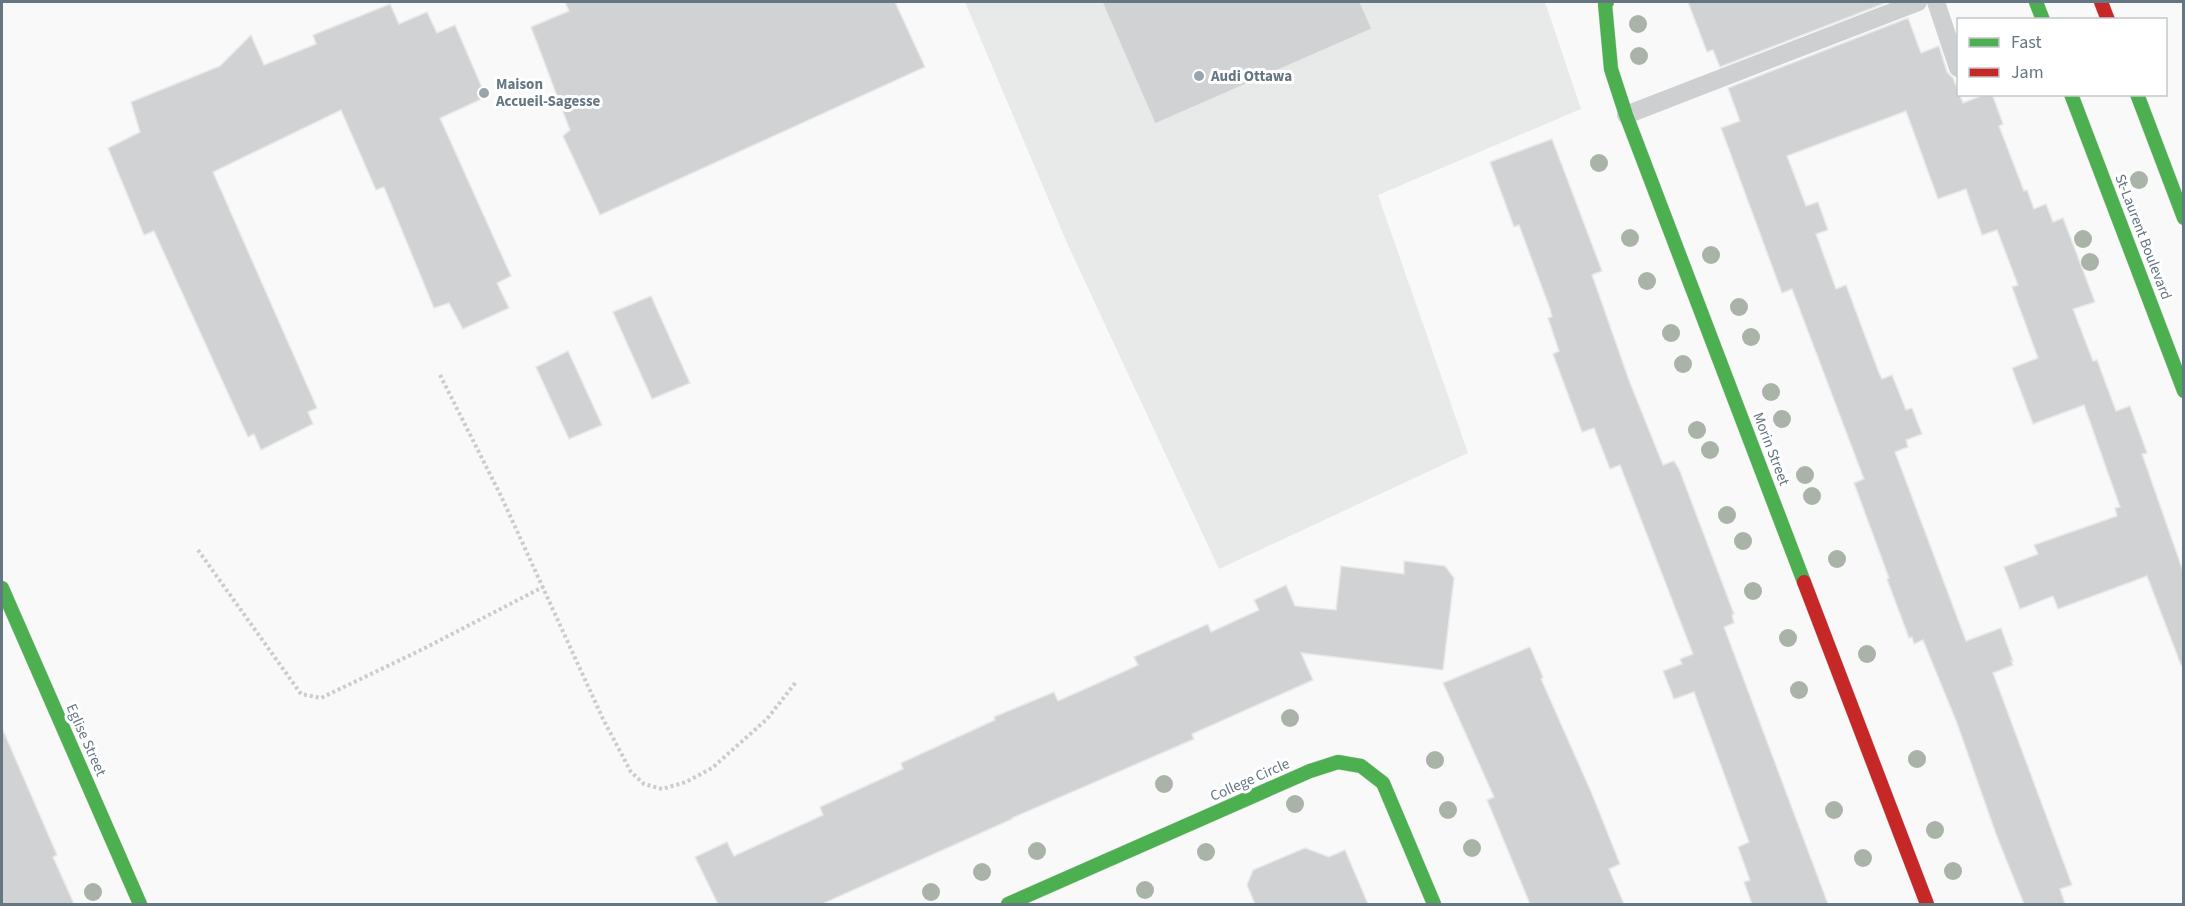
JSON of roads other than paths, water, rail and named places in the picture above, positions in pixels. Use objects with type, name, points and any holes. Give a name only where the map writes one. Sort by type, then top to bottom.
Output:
[{"type":"street","name":"Morin Street","points":[[1607,2],[1605,4],[1611,69],[1626,115],[1928,904]]},
{"type":"street","points":[[2036,2],[2042,18]]},
{"type":"street","points":[[2101,2],[2107,18]]},
{"type":"street","name":"St-Laurent Boulevard","points":[[2072,96],[2184,391]]},
{"type":"street","points":[[2138,96],[2184,218]]},
{"type":"street","name":"Eglise Street","points":[[2,588],[140,904]]},
{"type":"street","name":"College Circle","points":[[1008,904],[1310,771],[1338,762],[1361,766],[1383,783],[1434,904]]},
{"type":"lane","points":[[1626,115],[1918,2]]},
{"type":"lane","points":[[1936,2],[1957,62]]},
{"type":"place","name":"Audi Ottawa","points":[[1199,76]]},
{"type":"place","name":"Maison Accueil-Sagesse","points":[[484,93]]}]
